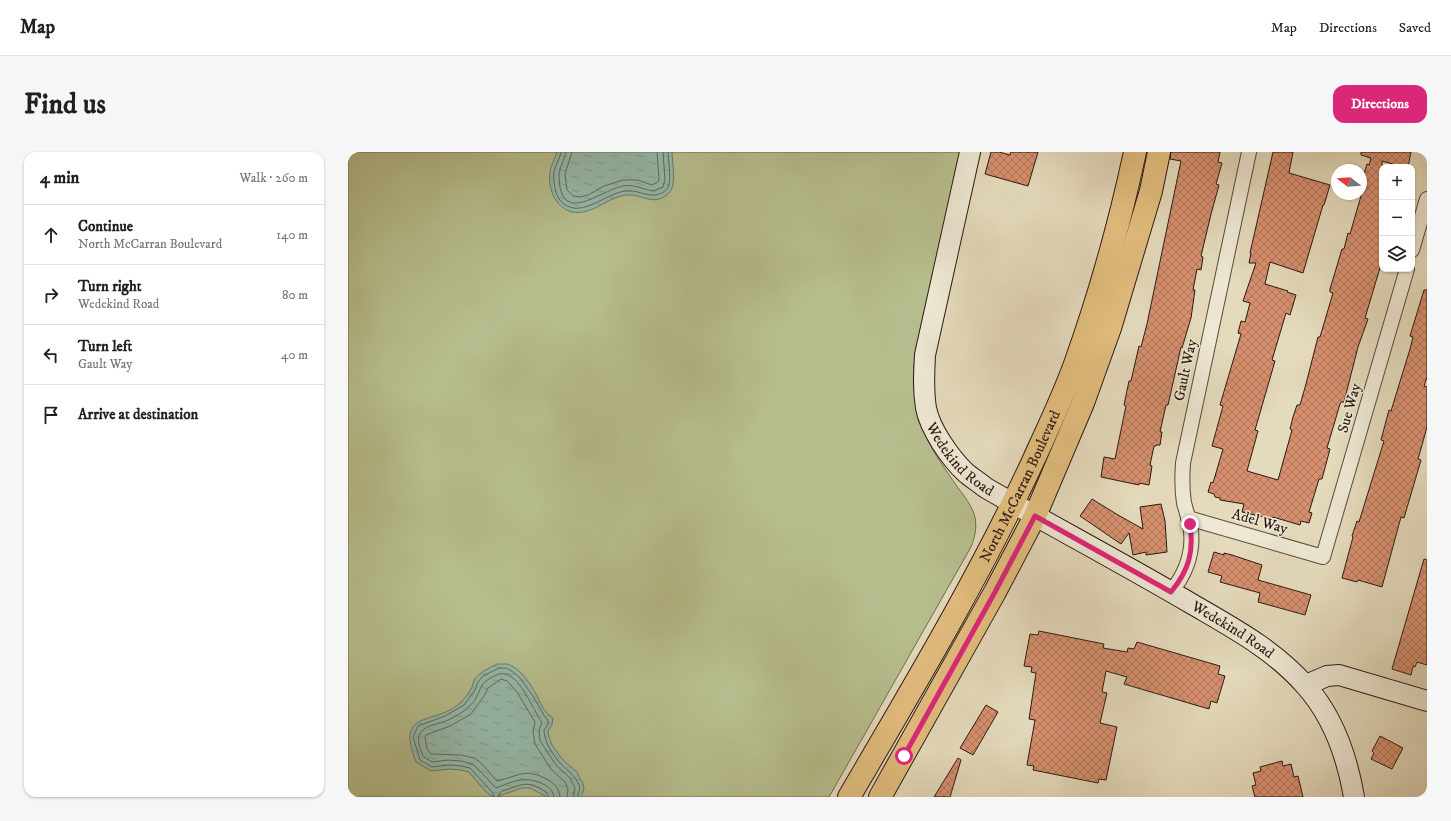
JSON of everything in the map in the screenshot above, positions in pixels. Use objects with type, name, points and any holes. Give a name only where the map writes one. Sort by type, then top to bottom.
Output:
[{"type":"main road","name":"North McCarran Boulevard","points":[[849,797],[957,612],[1014,504],[1051,423],[1074,365],[1094,305],[1117,226],[1135,152]]},
{"type":"main road","name":"North McCarran Boulevard","points":[[880,797],[995,592],[1035,516],[1083,403],[1110,328],[1151,191],[1159,152]]},
{"type":"street","name":"Wedekind Road","points":[[970,152],[925,355],[923,379],[926,409],[943,444],[955,461],[986,488],[1171,592],[1262,646],[1283,662],[1306,685],[1320,704],[1334,728],[1350,775],[1354,797]]},
{"type":"street","name":"Gault Way","points":[[1171,592],[1186,570],[1191,553],[1192,538],[1184,503],[1182,484],[1183,463],[1249,152]]},
{"type":"street","points":[[1415,240],[1427,198]]},
{"type":"street","name":"Sue Way","points":[[1323,557],[1406,272]]},
{"type":"street","name":"Adel Way","points":[[1188,518],[1323,557]]},
{"type":"street","points":[[1306,685],[1327,676],[1338,674],[1427,701]]},
{"type":"shaded area","points":[[348,152],[960,152],[915,355],[914,386],[916,406],[929,443],[974,513],[976,525],[975,536],[971,547],[829,797],[348,797]]},
{"type":"water","points":[[557,152],[672,152],[674,174],[673,185],[669,193],[658,199],[653,200],[626,195],[620,196],[583,212],[575,212],[562,207],[553,195],[550,172]]},
{"type":"water","points":[[497,664],[507,664],[517,669],[533,688],[544,709],[553,718],[552,725],[548,731],[549,737],[552,745],[563,760],[577,772],[583,783],[584,789],[581,797],[547,797],[530,788],[522,788],[496,797],[490,795],[484,790],[469,772],[449,769],[431,771],[416,762],[411,745],[410,733],[414,725],[452,709],[467,695],[472,688],[476,677],[485,670]]},
{"type":"building","points":[[991,152],[999,152],[1010,155],[1011,152],[1038,152],[1028,186],[985,174]]},
{"type":"building","points":[[1171,152],[1220,152],[1218,162],[1222,163],[1216,184],[1219,185],[1201,256],[1203,257],[1201,270],[1197,269],[1193,290],[1195,290],[1191,318],[1182,348],[1181,347],[1168,405],[1166,405],[1160,432],[1162,432],[1160,445],[1154,446],[1150,465],[1152,466],[1149,485],[1139,483],[1139,485],[1101,477],[1104,457],[1115,459],[1126,406],[1124,405],[1129,381],[1131,381],[1139,346],[1141,347],[1147,324],[1181,161],[1170,159]]},
{"type":"building","points":[[1273,152],[1293,152],[1289,173],[1330,185],[1303,273],[1270,262],[1265,284],[1296,295],[1290,315],[1286,313],[1272,360],[1275,361],[1255,430],[1258,431],[1247,471],[1278,480],[1292,430],[1290,429],[1293,417],[1297,405],[1300,405],[1318,337],[1320,337],[1333,293],[1330,292],[1330,289],[1342,249],[1344,249],[1348,233],[1350,234],[1360,200],[1367,200],[1367,164],[1369,165],[1371,158],[1361,155],[1361,152],[1411,152],[1409,164],[1392,164],[1382,161],[1382,164],[1379,164],[1379,271],[1365,318],[1368,319],[1358,347],[1344,402],[1341,402],[1340,404],[1327,448],[1330,449],[1322,479],[1319,479],[1309,512],[1312,513],[1309,523],[1301,521],[1300,525],[1273,517],[1272,519],[1242,512],[1244,504],[1220,500],[1220,498],[1215,497],[1214,494],[1208,492],[1211,482],[1213,483],[1223,449],[1212,446],[1223,406],[1220,405],[1241,334],[1238,333],[1241,321],[1245,322],[1250,303],[1243,301],[1256,263],[1249,263]]},
{"type":"building","points":[[1424,290],[1427,290],[1427,377],[1424,386],[1427,387],[1427,427],[1418,459],[1421,460],[1404,518],[1401,517],[1382,587],[1358,580],[1357,582],[1342,578],[1353,537],[1352,536],[1357,521],[1359,522],[1384,441],[1381,440],[1389,410],[1391,411],[1410,349],[1413,337],[1410,336]]},
{"type":"building","points":[[1092,499],[1143,529],[1140,507],[1161,504],[1165,521],[1167,552],[1146,555],[1146,552],[1133,555],[1129,533],[1121,544],[1080,516]]},
{"type":"building","points":[[1214,552],[1224,555],[1224,553],[1232,555],[1262,565],[1258,580],[1311,595],[1305,615],[1258,602],[1260,593],[1220,582],[1222,576],[1208,572]]},
{"type":"building","points":[[1424,559],[1427,560],[1427,665],[1417,662],[1415,667],[1413,666],[1411,675],[1392,669]]},
{"type":"building","points":[[1039,631],[1104,644],[1103,648],[1127,652],[1128,648],[1134,649],[1137,642],[1220,666],[1218,674],[1225,676],[1217,703],[1211,701],[1209,709],[1124,684],[1127,677],[1106,671],[1102,692],[1107,693],[1100,723],[1117,727],[1106,780],[1099,779],[1098,783],[1033,770],[1034,766],[1027,765],[1035,720],[1029,719],[1036,673],[1031,672],[1032,667],[1024,666],[1030,634],[1038,635]]},
{"type":"building","points":[[986,705],[998,712],[973,755],[960,748]]},
{"type":"building","points":[[1380,736],[1403,748],[1392,769],[1371,759],[1374,753],[1372,751]]},
{"type":"building","points":[[958,758],[961,760],[950,797],[934,797]]},
{"type":"building","points":[[1282,761],[1283,766],[1291,764],[1294,777],[1298,776],[1303,797],[1255,797],[1252,786],[1256,785],[1253,773],[1261,771],[1260,767]]},
{"type":"route","points":[[904,756],[995,592],[1035,516],[1171,592],[1186,570],[1191,553],[1192,538],[1190,524]]}]
